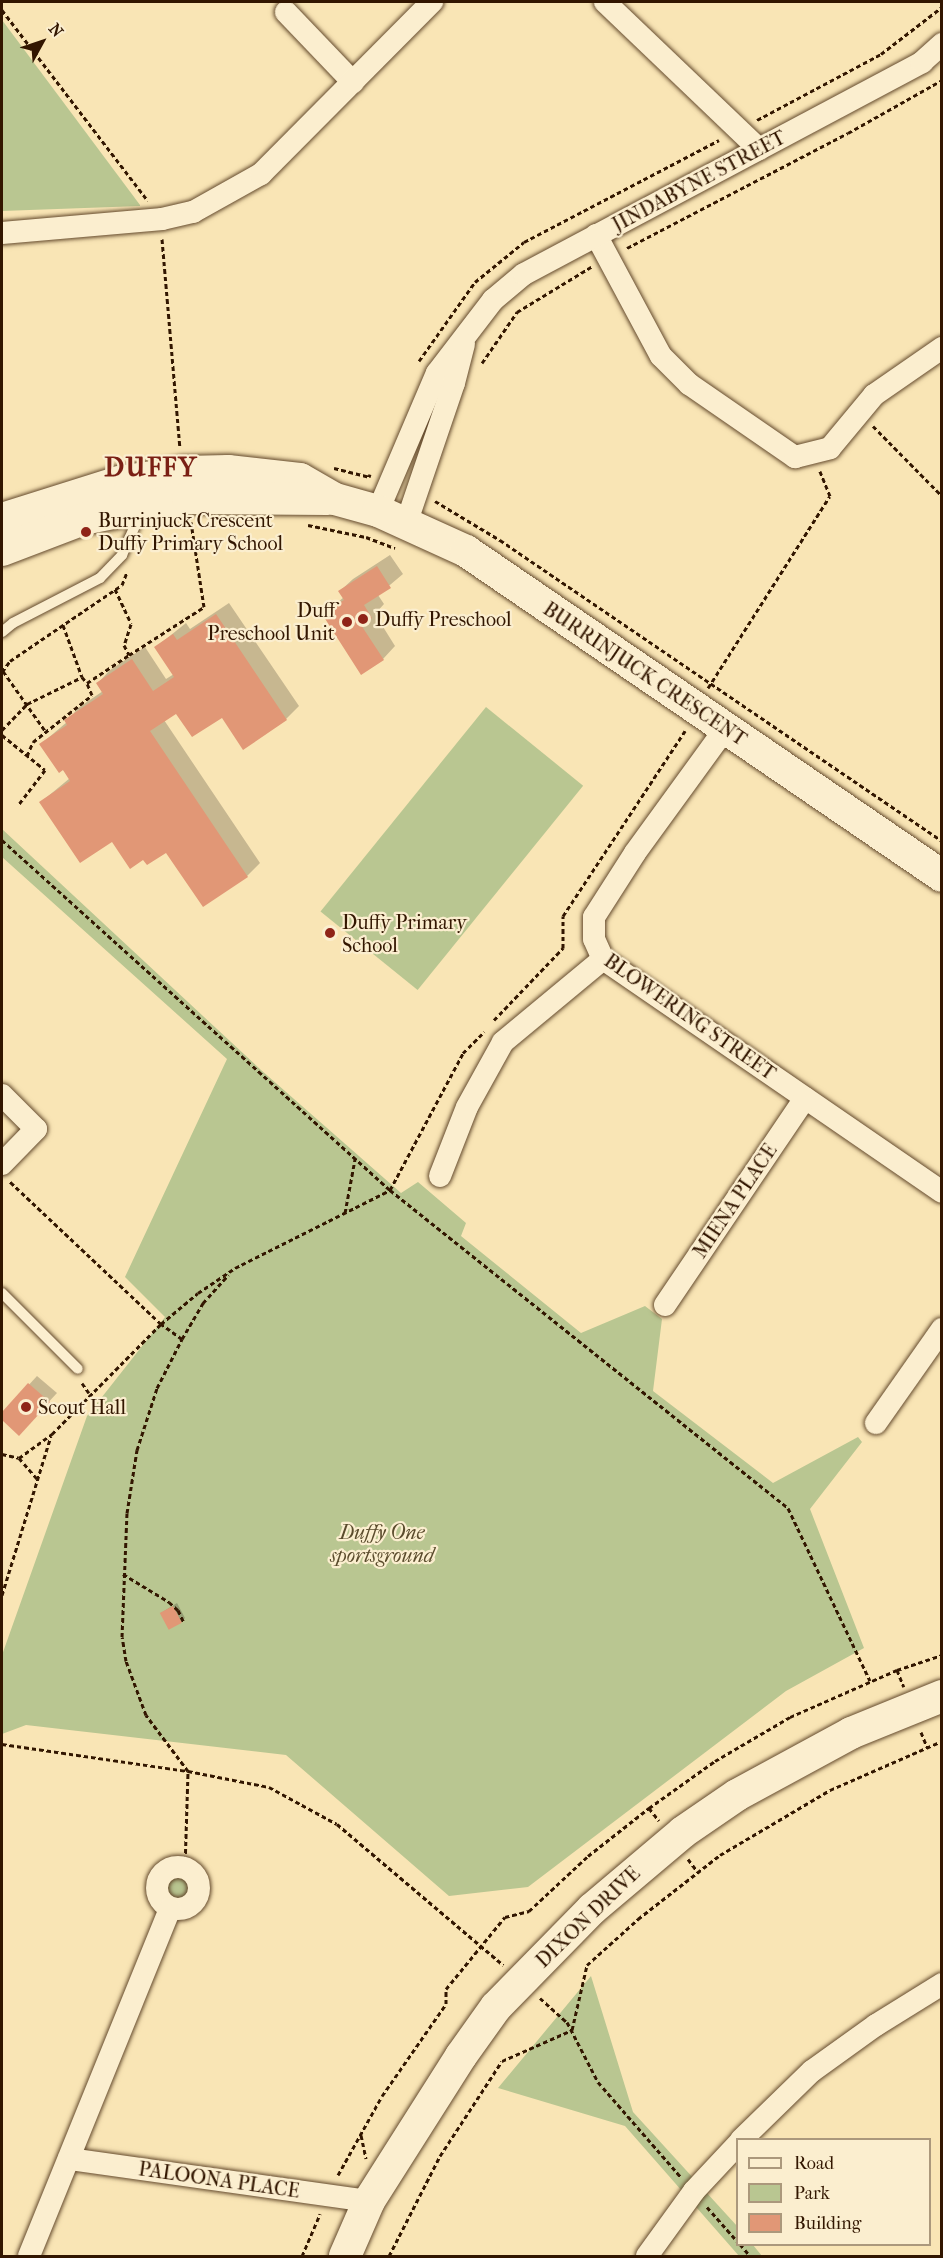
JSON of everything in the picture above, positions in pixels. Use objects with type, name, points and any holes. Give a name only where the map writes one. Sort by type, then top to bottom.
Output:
[{"type":"street","points":[[2,233],[162,219],[193,212],[261,174],[432,2]]},
{"type":"street","points":[[606,2],[759,149]]},
{"type":"street","points":[[286,12],[353,82]]},
{"type":"street","name":"JINDABYNE STREET","points":[[378,511],[437,373],[493,300],[524,274],[922,62],[942,44]]},
{"type":"street","points":[[596,235],[661,356],[689,384],[795,457],[830,448],[874,394],[942,348]]},
{"type":"street","name":"JINDABYNE STREET","points":[[406,538],[454,383],[467,331]]},
{"type":"street","name":"BURRINJUCK CRESCENT","points":[[2,550],[83,519],[128,495]]},
{"type":"street","name":"BURRINJUCK CRESCENT","points":[[2,519],[128,495],[188,498],[335,499],[378,511],[406,538],[466,551],[942,876]]},
{"type":"street","name":"BLOWERING STREET","points":[[725,729],[635,853],[594,917],[594,939],[603,960],[942,1192]]},
{"type":"street","points":[[440,1176],[467,1107],[503,1042],[603,960]]},
{"type":"street","points":[[2,1095],[36,1129],[2,1164]]},
{"type":"street","name":"MIENA PLACE","points":[[665,1305],[805,1098]]},
{"type":"street","points":[[876,1423],[942,1329]]},
{"type":"street","name":"DIXON DRIVE","points":[[345,2256],[369,2201],[420,2116],[496,2007],[592,1909],[683,1832],[775,1773],[851,1733],[942,1696]]},
{"type":"street","points":[[171,1868],[186,1868],[196,1876],[200,1889],[198,1896],[195,1902],[183,1909],[170,1908],[159,1898],[157,1884],[160,1877],[171,1868]]},
{"type":"street","points":[[29,2256],[170,1908]]},
{"type":"street","points":[[742,2138],[812,2071],[876,2025],[942,1984]]},
{"type":"street","points":[[647,2256],[694,2191],[736,2146]]},
{"type":"street","name":"PALOONA PLACE","points":[[69,2159],[369,2201]]},
{"type":"lane","points":[[2,632],[13,623],[100,579],[122,555],[137,522],[128,495]]},
{"type":"lane","points":[[2,1293],[78,1369]]},
{"type":"path","points":[[2,10],[162,219],[181,453]]},
{"type":"path","points":[[481,364],[517,312],[609,258],[848,133],[942,80]]},
{"type":"path","points":[[859,412],[942,496]]},
{"type":"path","points":[[711,682],[830,496],[813,453]]},
{"type":"path","points":[[438,490],[435,501],[500,540],[942,841]]},
{"type":"path","points":[[87,683],[204,607],[191,519]]},
{"type":"path","points":[[305,524],[366,537],[406,538]]},
{"type":"path","points":[[115,589],[131,624],[124,645],[129,655]]},
{"type":"path","points":[[27,756],[33,742],[92,695],[82,677],[63,625]]},
{"type":"path","points":[[3,670],[46,732]]},
{"type":"path","points":[[19,804],[45,770],[2,732],[27,704],[82,677]]},
{"type":"path","points":[[494,1021],[563,948],[563,916],[687,728]]},
{"type":"path","points":[[2,840],[390,1190],[788,1508],[870,1681],[790,1718],[715,1761],[588,1856],[529,1911],[506,1917],[480,1944],[446,1989],[446,2004],[382,2096],[329,2195],[302,2256]]},
{"type":"path","points":[[19,1458],[52,1434],[161,1324],[235,1268],[390,1190],[464,1053],[486,1029]]},
{"type":"path","points":[[345,1213],[355,1159]]},
{"type":"path","points":[[2,1173],[161,1324],[182,1339]]},
{"type":"path","points":[[186,1868],[188,1771],[146,1714],[126,1661],[122,1637],[123,1574],[128,1503],[136,1450],[157,1388],[203,1303],[235,1268]]},
{"type":"path","points":[[2,1596],[52,1434]]},
{"type":"path","points":[[2,1454],[19,1458],[38,1480]]},
{"type":"path","points":[[123,1574],[169,1602],[178,1610],[184,1623]]},
{"type":"path","points":[[897,1670],[942,1655]]},
{"type":"path","points":[[572,2030],[587,1965],[682,1883],[720,1855],[830,1790],[942,1741]]},
{"type":"path","points":[[2,1744],[188,1771],[268,1787],[337,1824],[505,1966]]},
{"type":"path","points":[[539,1997],[567,2022],[598,2082],[736,2240]]},
{"type":"path","points":[[389,2256],[440,2156],[502,2061],[572,2030]]},
{"type":"path","points":[[361,2134],[367,2163]]},
{"type":"green space","points":[[2,20],[140,205],[140,206],[2,211]]},
{"type":"green space","points":[[486,707],[583,786],[418,990],[320,911]]},
{"type":"green space","name":"Duffy One sportsground","points":[[2,829],[261,1070],[401,1193],[418,1182],[466,1223],[461,1236],[581,1333],[645,1306],[662,1319],[653,1391],[773,1483],[858,1437],[862,1442],[810,1509],[864,1648],[786,1691],[528,1887],[449,1896],[286,1755],[26,1725],[2,1734],[2,1655],[87,1416],[165,1317],[125,1277],[227,1059],[2,857]]},
{"type":"green space","points":[[178,1869],[192,1875],[198,1889],[192,1903],[178,1909],[164,1903],[158,1889],[164,1875]]},
{"type":"green space","points":[[591,1976],[633,2112],[736,2225],[736,2246],[754,2246],[762,2256],[739,2256],[625,2126],[498,2088]]},
{"type":"building","name":"Duff Preschool Unit","points":[[377,566],[391,588],[364,605],[372,618],[361,625],[384,660],[361,675],[322,614],[344,600],[338,591]]},
{"type":"building","points":[[216,614],[287,720],[243,750],[222,718],[192,737],[176,714],[150,731],[248,877],[203,907],[166,853],[147,865],[143,860],[130,869],[112,842],[80,863],[39,802],[70,781],[63,770],[59,773],[39,744],[67,725],[64,720],[103,694],[96,683],[132,659],[153,691],[174,677],[154,647],[173,634],[177,640]]},
{"type":"building","name":"Scout Hall","points":[[28,1383],[50,1402],[19,1436],[2,1420],[2,1412]]},
{"type":"building","points":[[173,1606],[182,1623],[169,1630],[160,1613]]},
{"type":"place","name":"Burrinjuck Crescent Duffy Primary School","points":[[86,532]]},
{"type":"place","name":"Duffy Preschool","points":[[363,619]]},
{"type":"place","name":"Duff Preschool Unit","points":[[347,622]]},
{"type":"place","name":"Duffy Primary School","points":[[330,933]]},
{"type":"place","name":"Scout Hall","points":[[26,1407]]},
{"type":"district","name":"DUFFY","points":[[151,468]]}]
